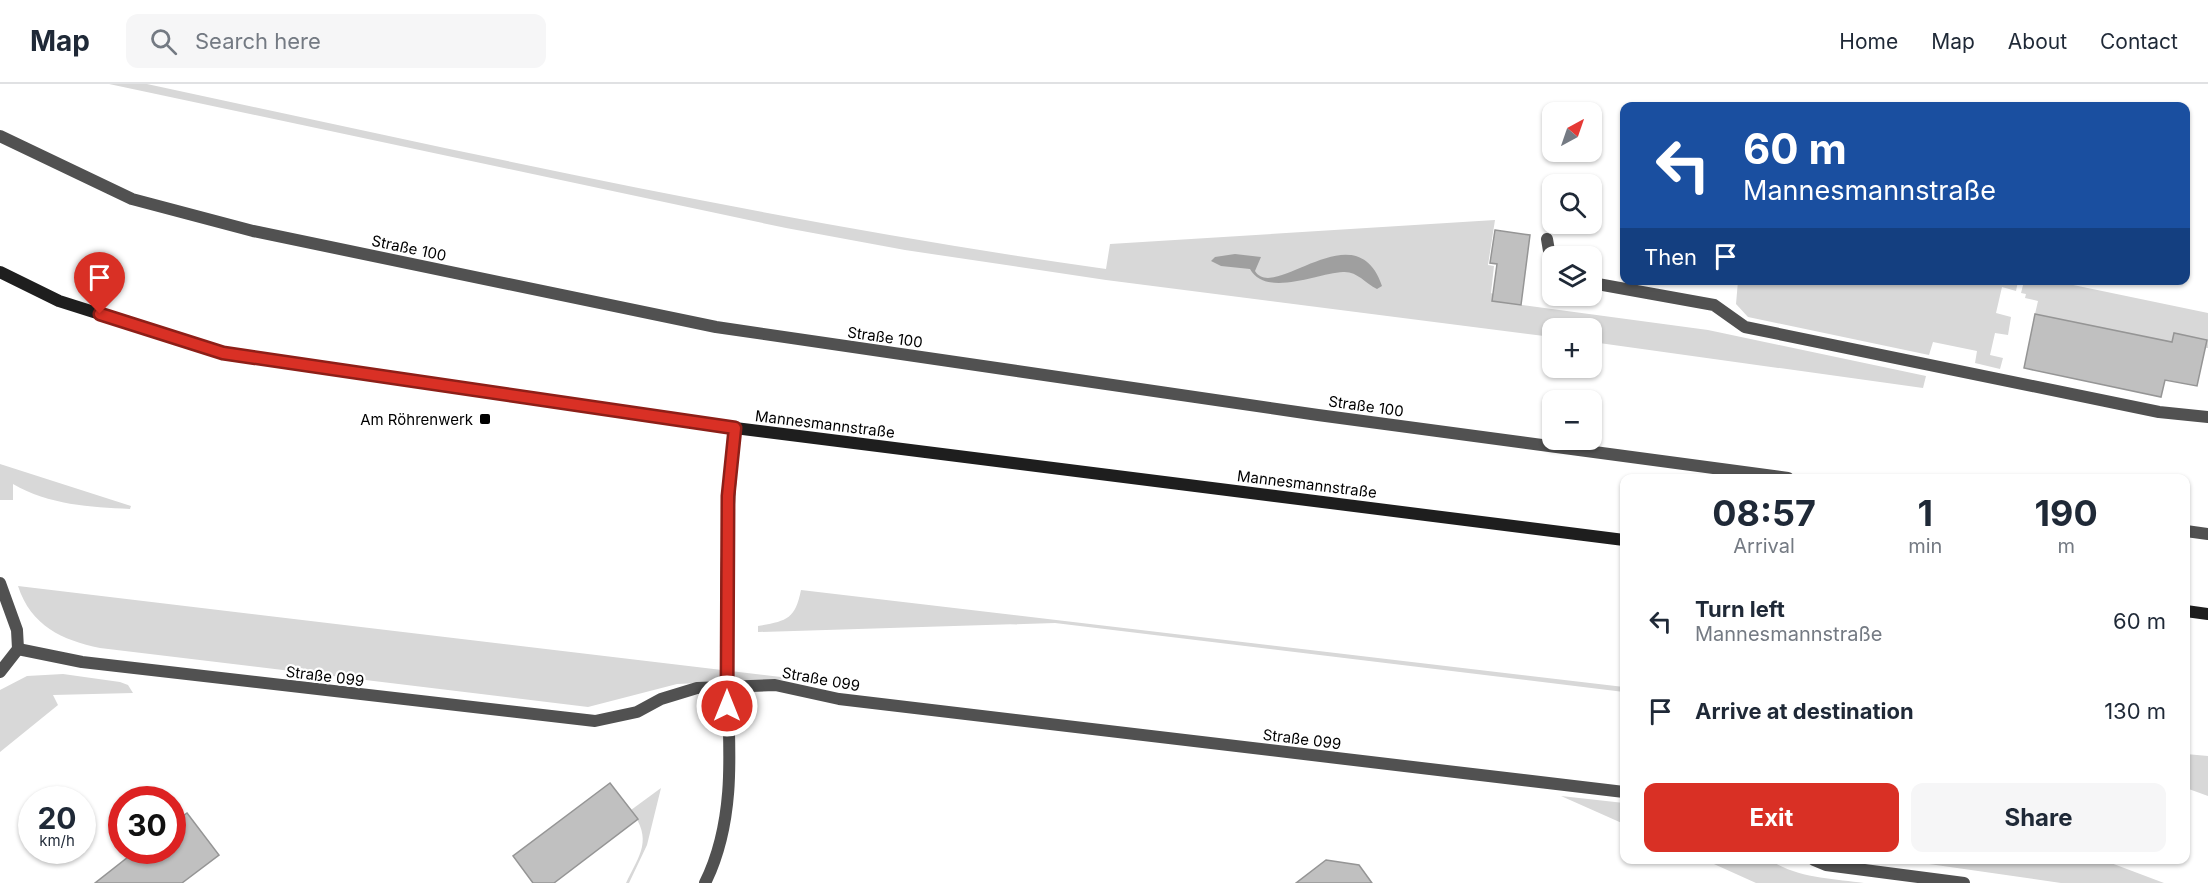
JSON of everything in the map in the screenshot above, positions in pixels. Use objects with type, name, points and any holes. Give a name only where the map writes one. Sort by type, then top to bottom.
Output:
[{"type":"main road","name":"Mannesmannstraße","points":[[0,272],[59,301],[223,353],[735,428],[1620,539]]},
{"type":"main road","points":[[2190,612],[2208,614]]},
{"type":"street","name":"Straße 100","points":[[0,136],[132,199],[253,231],[716,327],[1318,415],[1758,474]]},
{"type":"street","points":[[1547,239],[1548,246]]},
{"type":"street","points":[[1602,285],[1714,304],[1745,327],[2159,412],[2208,417]]},
{"type":"street","points":[[705,883],[723,825],[730,769],[726,625],[728,496],[735,428]]},
{"type":"street","points":[[2190,532],[2208,534]]},
{"type":"street","points":[[0,583],[17,630],[18,649],[0,672]]},
{"type":"street","name":"Straße 099","points":[[18,649],[93,664],[595,722],[637,712],[661,699],[697,688],[775,685],[839,699],[1620,792]]},
{"type":"street","points":[[1824,864],[1964,883]]},
{"type":"shaded area","points":[[109,84],[147,84],[505,161],[744,209],[985,251],[1106,269],[1110,244],[1495,220],[1488,265],[1494,266],[1492,301],[1708,330],[1926,376],[1923,388],[1602,343],[1602,318],[1542,318],[1542,336],[1106,280],[905,250],[786,228]]},
{"type":"shaded area","points":[[1235,254],[1261,257],[1255,271],[1265,278],[1279,276],[1335,256],[1354,256],[1370,265],[1382,286],[1377,289],[1357,275],[1348,272],[1332,273],[1293,282],[1268,282],[1258,277],[1250,269],[1221,266],[1211,261],[1215,257]]},
{"type":"shaded area","points":[[1738,285],[2017,285],[2016,291],[2002,287],[1996,313],[2011,317],[2008,335],[1995,333],[1990,355],[2003,358],[2000,369],[1975,363],[1977,351],[1933,342],[1929,355],[1748,317],[1736,304]]},
{"type":"shaded area","points":[[2023,285],[2073,285],[2208,313],[2208,348],[2205,348],[2206,340],[2174,333],[2172,342],[2035,314],[2038,301],[2025,298],[2026,294],[2021,293]]},
{"type":"shaded area","points":[[0,464],[131,506],[130,509],[55,501],[13,484],[13,500],[0,500]]},
{"type":"shaded area","points":[[18,586],[798,679],[677,684],[588,707],[100,648],[73,641],[50,629],[31,611]]},
{"type":"shaded area","points":[[801,590],[1620,687],[1620,692],[1055,623],[758,632],[758,626],[788,617],[796,608]]},
{"type":"shaded area","points":[[63,674],[120,682],[128,685],[133,693],[53,695],[58,705],[0,752],[0,690],[27,676]]},
{"type":"shaded area","points":[[2190,754],[2208,756],[2208,796],[2190,789]]},
{"type":"shaded area","points":[[661,788],[647,845],[629,883],[626,883],[640,855],[643,839],[638,821],[631,810]]},
{"type":"shaded area","points":[[1561,796],[1620,803],[1620,822]]},
{"type":"shaded area","points":[[1714,864],[1777,864],[1803,874],[1864,883],[1756,883]]},
{"type":"shaded area","points":[[1929,864],[2114,864],[2164,883],[2061,883]]},
{"type":"building","points":[[1495,230],[1530,235],[1521,305],[1492,301],[1497,264],[1490,263]]},
{"type":"building","points":[[2035,314],[2172,342],[2174,333],[2207,340],[2197,386],[2165,380],[2161,397],[2024,368]]},
{"type":"building","points":[[610,783],[638,819],[554,883],[533,883],[513,856]]},
{"type":"building","points":[[186,814],[219,855],[182,883],[95,883],[119,864],[186,864]]},
{"type":"building","points":[[1326,860],[1359,865],[1372,883],[1296,883]]},
{"type":"place","name":"Am Röhrenwerk","points":[[485,419]]},
{"type":"route","points":[[100,314],[223,353],[735,428],[728,496],[727,706]]}]
